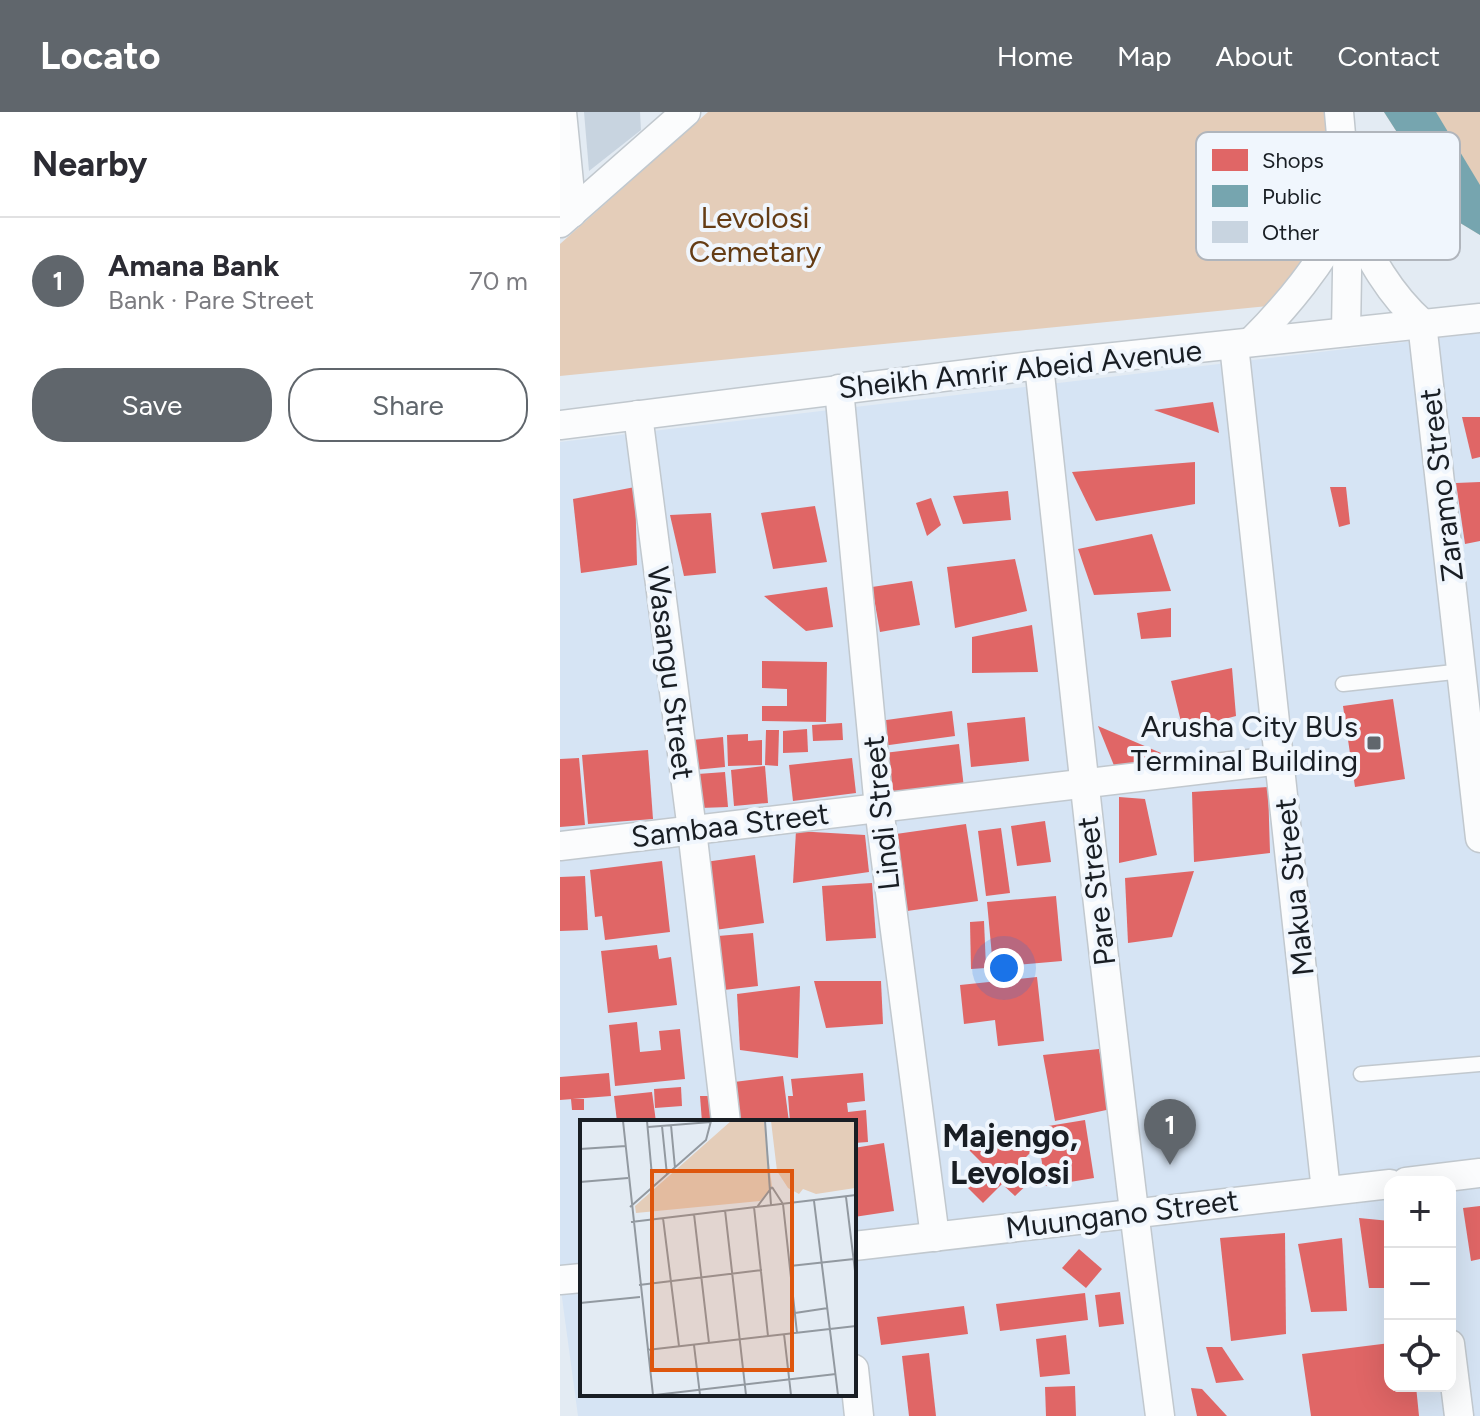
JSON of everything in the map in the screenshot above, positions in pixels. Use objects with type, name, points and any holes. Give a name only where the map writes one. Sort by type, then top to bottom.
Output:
[{"type":"street","points":[[562,112],[566,218]]},
{"type":"street","points":[[566,218],[659,123],[686,112]]},
{"type":"street","points":[[1339,112],[1341,132]]},
{"type":"street","points":[[1243,344],[1312,275],[1321,260]]},
{"type":"street","points":[[1346,332],[1347,260]]},
{"type":"street","points":[[1372,260],[1401,305],[1422,323]]},
{"type":"street","name":"Sheikh Amrir Abeid Avenue","points":[[560,425],[1039,365],[1480,318]]},
{"type":"street","name":"Zaramo Street","points":[[1422,323],[1463,671],[1475,729],[1480,838]]},
{"type":"street","name":"Makua Street","points":[[1243,344],[1281,760],[1326,1191]]},
{"type":"street","name":"Pare Street","points":[[1039,365],[1133,1212],[1160,1416]]},
{"type":"street","name":"Lindi Street","points":[[839,389],[879,808],[935,1237]]},
{"type":"street","name":"Wasangu Street","points":[[638,415],[726,1120]]},
{"type":"street","name":"Sambaa Street","points":[[560,846],[1281,760]]},
{"type":"street","points":[[1456,1176],[1480,1173]]},
{"type":"street","name":"Muungano Street","points":[[856,1246],[1384,1185]]},
{"type":"street","points":[[560,1280],[580,1278]]},
{"type":"street","points":[[856,1388],[859,1416]]},
{"type":"street","points":[[1456,1392],[1459,1416]]},
{"type":"lane","points":[[1343,684],[1463,671]]},
{"type":"lane","points":[[1361,1074],[1480,1064]]},
{"type":"shaded area","points":[[1480,333],[1480,1416],[578,1416],[560,1283],[560,442]]},
{"type":"green space","name":"Levolosi Cemetary","points":[[708,112],[1337,112],[1340,132],[1196,132],[1196,260],[1308,260],[1268,306],[560,376],[560,244]]},
{"type":"green space","points":[[1384,112],[1480,112],[1480,235],[1460,223],[1460,132],[1397,132]]},
{"type":"building: Shops","points":[[1213,402],[1219,433],[1154,410]]},
{"type":"building: Shops","points":[[1462,417],[1480,417],[1480,457],[1472,459]]},
{"type":"building: Shops","points":[[1195,462],[1195,504],[1096,521],[1072,472]]},
{"type":"building: Shops","points":[[1480,482],[1480,541],[1465,544],[1456,483]]},
{"type":"building: Shops","points":[[635,487],[637,565],[581,573],[573,499]]},
{"type":"building: Shops","points":[[1330,487],[1346,487],[1350,524],[1339,527]]},
{"type":"building: Shops","points":[[1008,491],[1011,520],[963,524],[953,496]]},
{"type":"building: Shops","points":[[931,498],[941,525],[927,536],[916,503]]},
{"type":"building: Shops","points":[[815,506],[827,562],[773,569],[761,513]]},
{"type":"building: Shops","points":[[711,513],[716,573],[684,576],[670,515]]},
{"type":"building: Shops","points":[[1152,534],[1171,591],[1094,595],[1078,549]]},
{"type":"building: Shops","points":[[1015,559],[1027,611],[955,628],[947,567]]},
{"type":"building: Shops","points":[[912,581],[920,625],[880,632],[872,587]]},
{"type":"building: Shops","points":[[827,587],[833,627],[806,631],[764,596]]},
{"type":"building: Shops","points":[[1171,608],[1171,637],[1141,639],[1137,613]]},
{"type":"building: Shops","points":[[1032,625],[1038,672],[972,673],[972,637]]},
{"type":"building: Shops","points":[[762,661],[827,662],[826,722],[762,721],[762,706],[787,706],[787,689],[762,688]]},
{"type":"building: Shops","points":[[1232,668],[1236,716],[1183,730],[1171,681]]},
{"type":"building: Shops","name":"Arusha City BUs Terminal Building","points":[[1393,699],[1405,779],[1355,787],[1343,706]]},
{"type":"building: Shops","points":[[952,711],[955,736],[882,746],[879,721]]},
{"type":"building: Shops","points":[[1025,717],[1029,761],[971,767],[967,723]]},
{"type":"building: Shops","points":[[842,723],[843,740],[813,741],[812,725]]},
{"type":"building: Shops","points":[[1098,726],[1175,759],[1115,768]]},
{"type":"building: Shops","points":[[807,729],[808,752],[783,753],[783,731]]},
{"type":"building: Shops","points":[[766,730],[779,730],[778,766],[765,765]]},
{"type":"building: Shops","points":[[748,734],[748,741],[762,740],[762,765],[728,766],[727,735]]},
{"type":"building: Shops","points":[[723,737],[725,767],[694,770],[692,740]]},
{"type":"building: Shops","points":[[959,744],[964,788],[889,796],[884,753]]},
{"type":"building: Shops","points":[[648,750],[653,819],[588,824],[582,755]]},
{"type":"building: Shops","points":[[579,758],[585,825],[560,827],[560,759]]},
{"type":"building: Shops","points":[[852,758],[856,793],[793,801],[789,765]]},
{"type":"building: Shops","points":[[765,766],[768,803],[734,806],[731,770]]},
{"type":"building: Shops","points":[[725,772],[728,807],[700,808],[698,774]]},
{"type":"building: Shops","points":[[1268,787],[1270,853],[1194,862],[1192,792]]},
{"type":"building: Shops","points":[[1119,797],[1145,799],[1157,855],[1119,863]]},
{"type":"building: Shops","points":[[1045,821],[1051,862],[1017,866],[1011,826]]},
{"type":"building: Shops","points":[[966,824],[978,901],[900,912],[889,835]]},
{"type":"building: Shops","points":[[1001,828],[1010,893],[986,896],[978,831]]},
{"type":"building: Shops","points":[[796,831],[865,835],[869,872],[793,883]]},
{"type":"building: Shops","points":[[755,855],[764,923],[715,930],[705,862]]},
{"type":"building: Shops","points":[[662,861],[670,932],[605,940],[602,916],[595,917],[590,870]]},
{"type":"building: Shops","points":[[1194,871],[1172,937],[1128,943],[1125,878]]},
{"type":"building: Shops","points":[[585,876],[588,930],[560,931],[560,877]]},
{"type":"building: Shops","points":[[872,883],[876,938],[826,941],[822,886]]},
{"type":"building: Shops","points":[[1056,896],[1062,961],[993,967],[987,902]]},
{"type":"building: Shops","points":[[984,921],[986,968],[971,969],[970,922]]},
{"type":"building: Shops","points":[[753,933],[758,986],[724,990],[718,936]]},
{"type":"building: Shops","points":[[657,945],[659,959],[671,957],[677,1005],[608,1013],[601,951]]},
{"type":"building: Shops","points":[[1037,977],[1044,1041],[998,1046],[995,1020],[964,1024],[960,985]]},
{"type":"building: Shops","points":[[814,981],[881,981],[883,1024],[826,1028]]},
{"type":"building: Shops","points":[[800,986],[798,1058],[740,1050],[737,994]]},
{"type":"building: Shops","points":[[637,1022],[640,1052],[661,1050],[659,1031],[680,1029],[685,1079],[615,1086],[609,1025]]},
{"type":"building: Shops","points":[[1099,1049],[1111,1109],[1055,1121],[1043,1055]]},
{"type":"building: Shops","points":[[609,1073],[611,1096],[560,1100],[560,1077]]},
{"type":"building: Shops","points":[[863,1073],[865,1101],[847,1103],[848,1112],[866,1110],[868,1142],[856,1143],[856,1120],[790,1120],[788,1096],[793,1096],[791,1079]]},
{"type":"building: Shops","points":[[783,1076],[789,1120],[739,1120],[734,1082]]},
{"type":"building: Shops","points":[[681,1087],[682,1106],[655,1108],[654,1089]]},
{"type":"building: Shops","points":[[652,1092],[656,1120],[617,1120],[614,1096]]},
{"type":"building: Shops","points":[[700,1096],[710,1096],[711,1120],[702,1120]]},
{"type":"building: Shops","points":[[571,1099],[584,1099],[584,1110],[572,1110]]},
{"type":"building: Shops","points":[[1085,1120],[1094,1178],[1046,1186],[1036,1128]]},
{"type":"building: Shops","points":[[984,1132],[1000,1149],[1015,1134],[1032,1151],[1017,1166],[1032,1180],[1015,1196],[1002,1184],[983,1203],[965,1185],[985,1166],[968,1149]]},
{"type":"building: Shops","points":[[884,1143],[894,1211],[856,1217],[856,1148]]},
{"type":"building: Shops","points":[[1480,1206],[1480,1259],[1471,1261],[1463,1208]]},
{"type":"building: Shops","points":[[1359,1218],[1384,1220],[1384,1288],[1369,1288]]},
{"type":"building: Shops","points":[[1285,1233],[1286,1334],[1231,1341],[1220,1238]]},
{"type":"building: Shops","points":[[1342,1238],[1347,1311],[1311,1312],[1298,1244]]},
{"type":"building: Shops","points":[[1079,1249],[1102,1269],[1086,1288],[1062,1268]]},
{"type":"building: Shops","points":[[1120,1292],[1124,1324],[1099,1327],[1095,1295]]},
{"type":"building: Shops","points":[[1085,1293],[1088,1320],[1000,1331],[996,1304]]},
{"type":"building: Shops","points":[[964,1306],[968,1334],[881,1345],[877,1317]]},
{"type":"building: Shops","points":[[1066,1335],[1070,1374],[1040,1377],[1036,1339]]},
{"type":"building: Shops","points":[[1384,1344],[1384,1392],[1417,1392],[1419,1416],[1311,1416],[1302,1354]]},
{"type":"building: Shops","points":[[1206,1347],[1222,1347],[1244,1380],[1216,1383]]},
{"type":"building: Shops","points":[[929,1353],[936,1416],[909,1416],[902,1356]]},
{"type":"building: Shops","points":[[1075,1386],[1076,1416],[1046,1416],[1045,1387]]},
{"type":"building: Shops","points":[[1191,1388],[1202,1389],[1227,1416],[1197,1416]]},
{"type":"building: Public","points":[[1384,112],[1436,112],[1448,132],[1397,132]]},
{"type":"building: Public","points":[[1460,152],[1480,185],[1480,235],[1460,223]]},
{"type":"building: Other","points":[[584,112],[640,112],[641,130],[589,171]]},
{"type":"place","name":"Arusha City BUs Terminal Building","points":[[1374,743]]},
{"type":"place","name":"Amana Bank","points":[[1170,1165]]},
{"type":"district","name":"Majengo, Levolosi","points":[[1010,1154]]}]
